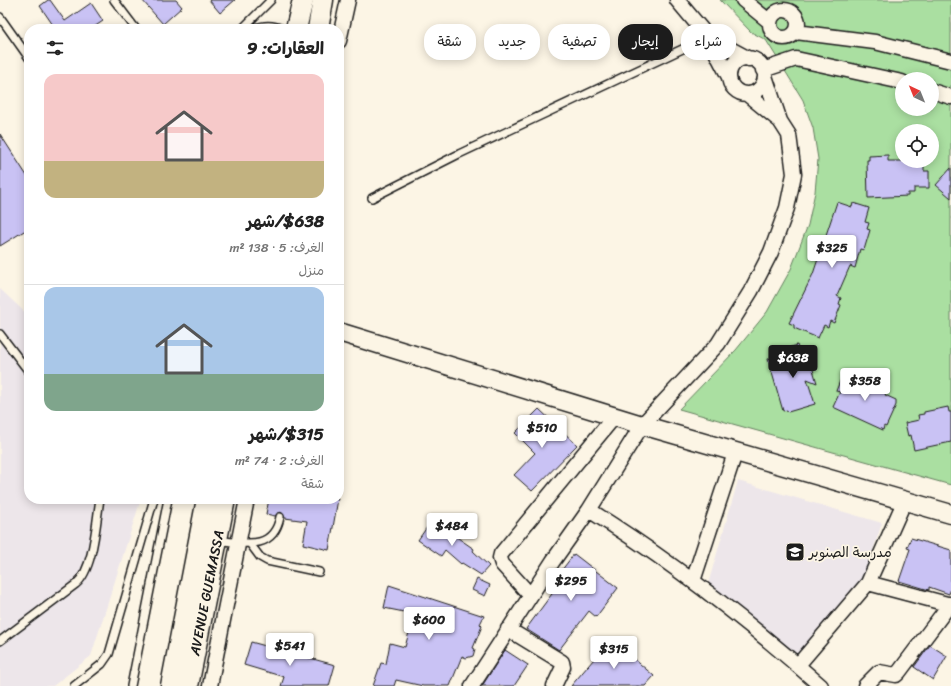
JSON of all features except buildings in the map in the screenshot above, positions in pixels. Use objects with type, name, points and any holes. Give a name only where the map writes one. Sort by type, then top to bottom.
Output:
[{"type":"main road","points":[[297,24],[303,0]]},
{"type":"main road","points":[[319,24],[324,0]]},
{"type":"main road","name":"AVENUE GUEMASSA","points":[[171,686],[205,504]]},
{"type":"main road","name":"AVENUE GUEMASSA","points":[[188,686],[224,504]]},
{"type":"street","points":[[343,24],[348,0]]},
{"type":"street","points":[[677,0],[697,24]]},
{"type":"street","points":[[742,0],[770,22],[772,31],[779,37],[788,37],[796,32],[798,27],[797,18],[787,10],[778,11],[770,22]]},
{"type":"street","points":[[796,32],[875,42],[951,61]]},
{"type":"street","points":[[472,686],[530,595],[589,510],[642,425],[718,344],[751,291],[771,252],[787,208],[794,174],[789,135],[780,121],[764,73],[758,62],[736,52]]},
{"type":"street","points":[[729,77],[732,66],[737,62],[749,59]]},
{"type":"street","points":[[764,73],[796,59],[895,80]]},
{"type":"street","points":[[720,60],[729,77],[732,87],[736,91],[747,94],[780,121]]},
{"type":"street","points":[[747,94],[757,91],[761,87],[764,73]]},
{"type":"street","points":[[939,93],[951,97]]},
{"type":"street","points":[[344,334],[614,417],[951,514]]},
{"type":"street","points":[[530,595],[502,564],[500,558],[501,554],[614,417]]},
{"type":"street","points":[[693,581],[735,452]]},
{"type":"street","points":[[798,665],[868,583],[905,500]]},
{"type":"street","name":"AVENUE GUEMASSA","points":[[210,686],[244,544],[247,504]]},
{"type":"street","points":[[589,510],[640,542],[693,581],[798,665],[821,686]]},
{"type":"street","points":[[865,686],[879,672],[896,675],[950,604],[868,583]]},
{"type":"street","points":[[508,629],[562,662],[563,667],[554,686]]},
{"type":"lane","points":[[114,0],[132,24]]},
{"type":"lane","points":[[247,24],[271,0]]},
{"type":"lane","points":[[0,18],[24,51]]},
{"type":"lane","points":[[372,198],[460,154],[681,50]]},
{"type":"lane","points":[[0,334],[24,365]]},
{"type":"lane","points":[[0,641],[76,584],[84,576],[88,565],[99,504]]},
{"type":"lane","points":[[74,686],[102,664],[109,654],[153,504]]},
{"type":"lane","points":[[131,686],[167,504]]},
{"type":"lane","points":[[217,540],[244,544],[266,539],[272,534],[280,517]]},
{"type":"lane","points":[[244,544],[267,561],[319,572]]},
{"type":"shaded area","points":[[0,289],[24,311],[24,504],[139,504],[91,656],[53,686],[0,686]]},
{"type":"shaded area","name":"مدرسة الصنوبر","points":[[738,481],[882,523],[863,580],[797,656],[708,584]]},
{"type":"green space","points":[[720,0],[951,0],[951,485],[679,409],[736,350],[767,312],[791,269],[808,225],[815,192],[818,159],[813,128],[803,100],[766,40],[751,32]]},
{"type":"place","name":"مدرسة الصنوبر","points":[[795,552]]}]
